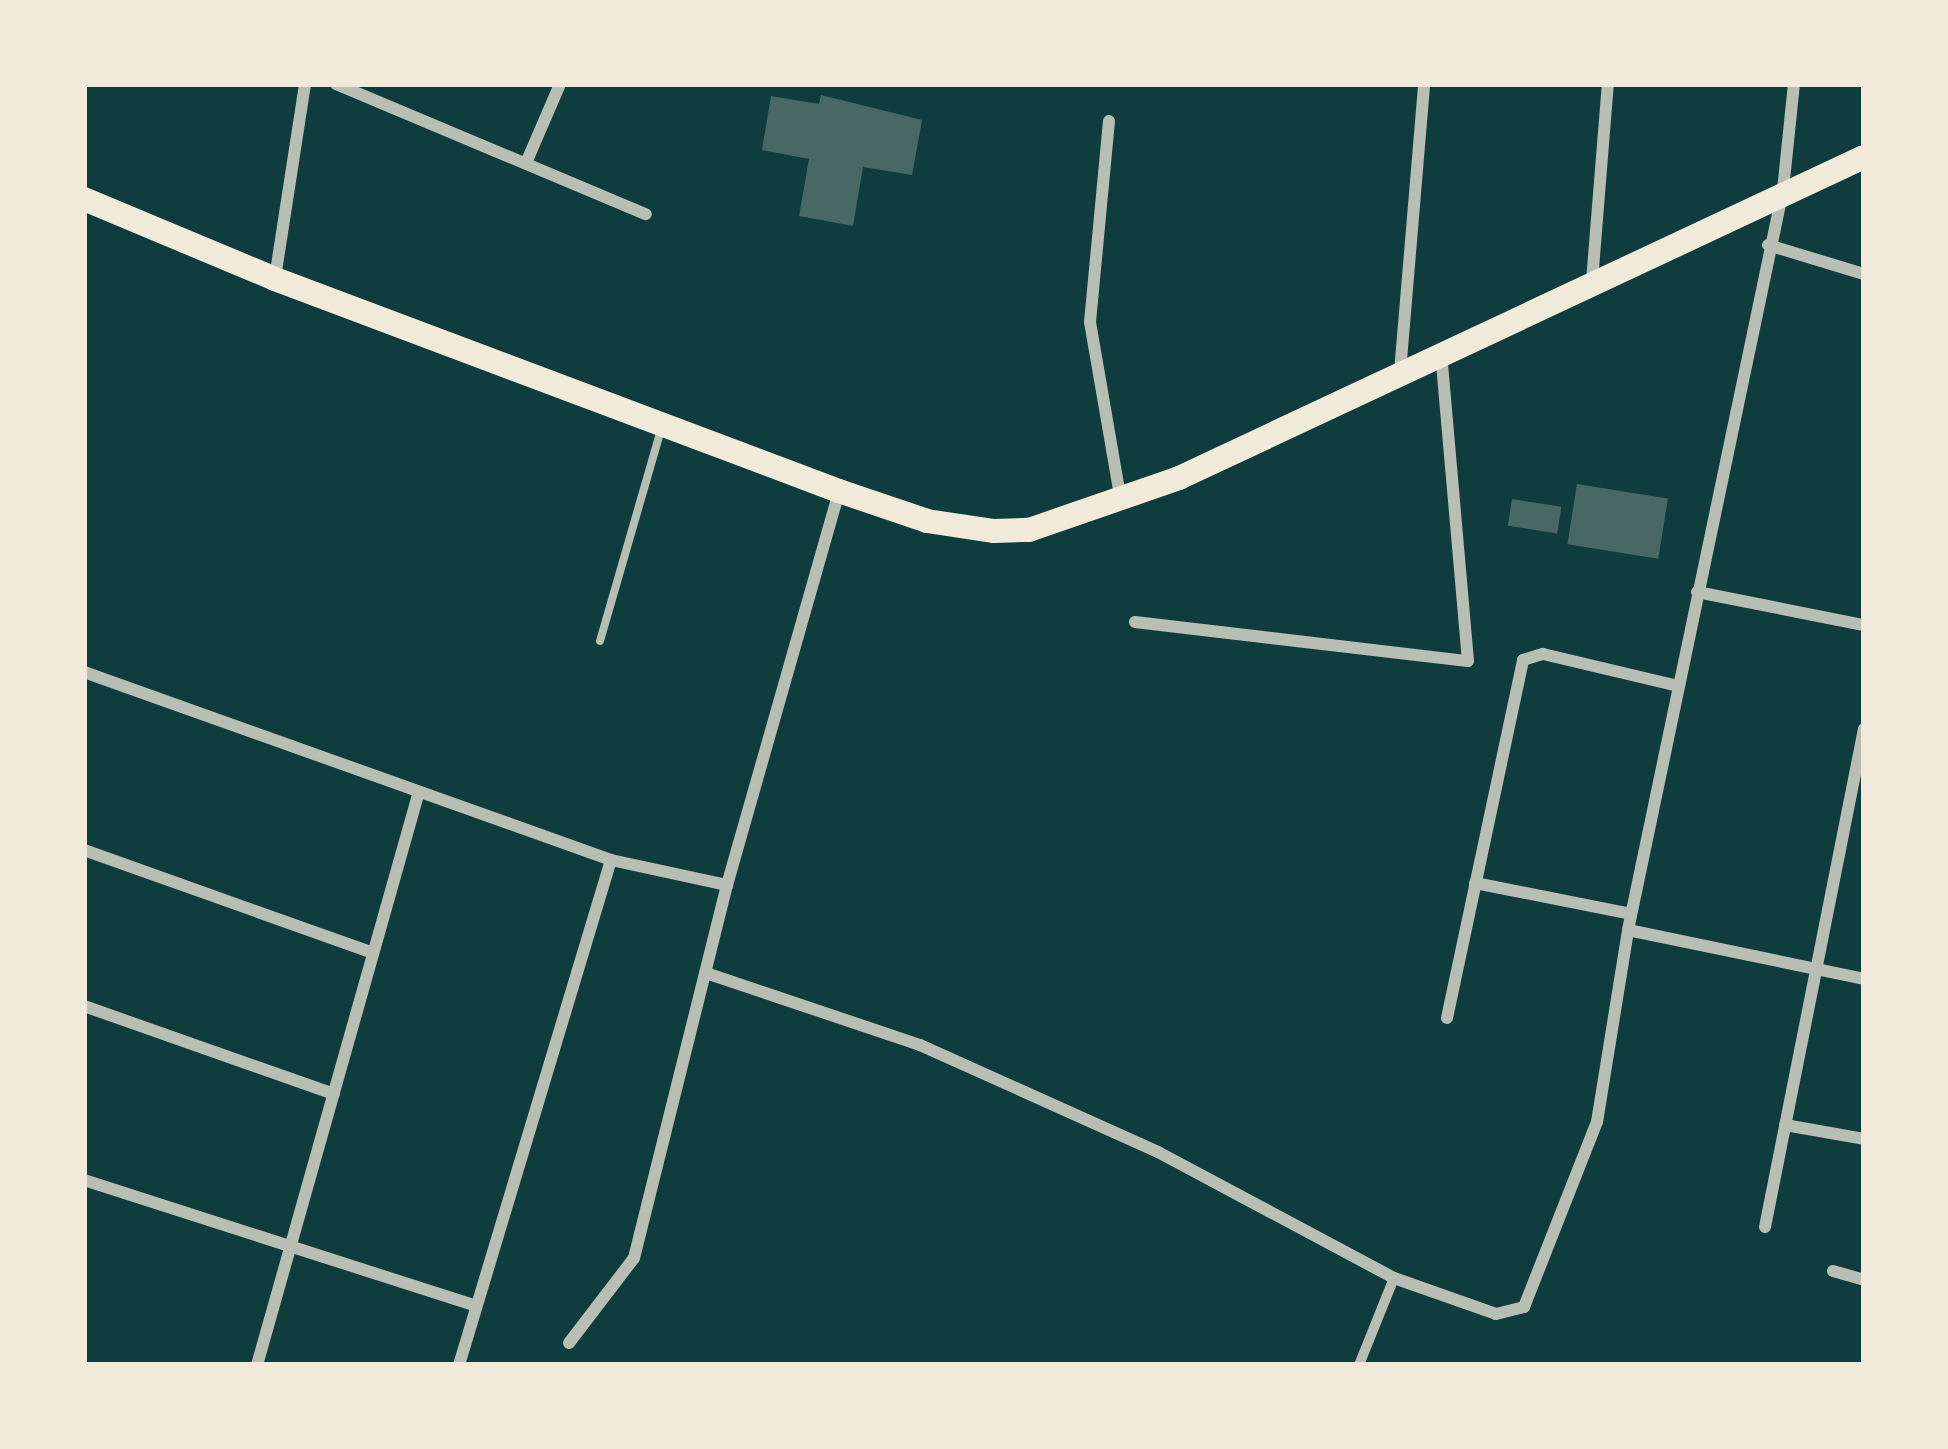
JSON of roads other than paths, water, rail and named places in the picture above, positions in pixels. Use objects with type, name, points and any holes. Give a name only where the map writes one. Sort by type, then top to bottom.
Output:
[{"type":"main road","points":[[84,199],[275,279],[839,491],[927,521],[994,531],[1029,530],[1121,502],[1783,190],[1864,158]]},
{"type":"street","points":[[275,279],[305,84]]},
{"type":"street","points":[[336,84],[646,214]]},
{"type":"street","points":[[526,163],[560,84]]},
{"type":"street","points":[[1400,372],[1424,84]]},
{"type":"street","points":[[1592,281],[1608,84]]},
{"type":"street","points":[[706,974],[920,1045],[1158,1152],[1394,1278],[1512,1316],[1534,1294],[1597,1122],[1631,914],[1783,190],[1794,84]]},
{"type":"street","points":[[1109,121],[1090,322],[1121,502]]},
{"type":"street","points":[[1768,245],[1864,274]]},
{"type":"street","points":[[1135,622],[1468,661],[1441,352]]},
{"type":"street","points":[[569,1343],[634,1258],[727,885],[839,491]]},
{"type":"street","points":[[1696,592],[1864,625]]},
{"type":"street","points":[[1447,1018],[1528,655],[1678,686]]},
{"type":"street","points":[[84,672],[610,860],[727,885]]},
{"type":"street","points":[[1765,1227],[1864,729]]},
{"type":"street","points":[[257,1365],[418,795]]},
{"type":"street","points":[[84,850],[374,953]]},
{"type":"street","points":[[459,1365],[610,860]]},
{"type":"street","points":[[1475,883],[1631,914]]},
{"type":"street","points":[[1628,930],[1864,979]]},
{"type":"street","points":[[84,1006],[334,1094]]},
{"type":"street","points":[[1785,1125],[1864,1139]]},
{"type":"street","points":[[84,1180],[474,1305]]},
{"type":"street","points":[[1833,1271],[1864,1280]]},
{"type":"street","points":[[1359,1365],[1394,1278]]},
{"type":"lane","points":[[599,641],[663,425]]}]
